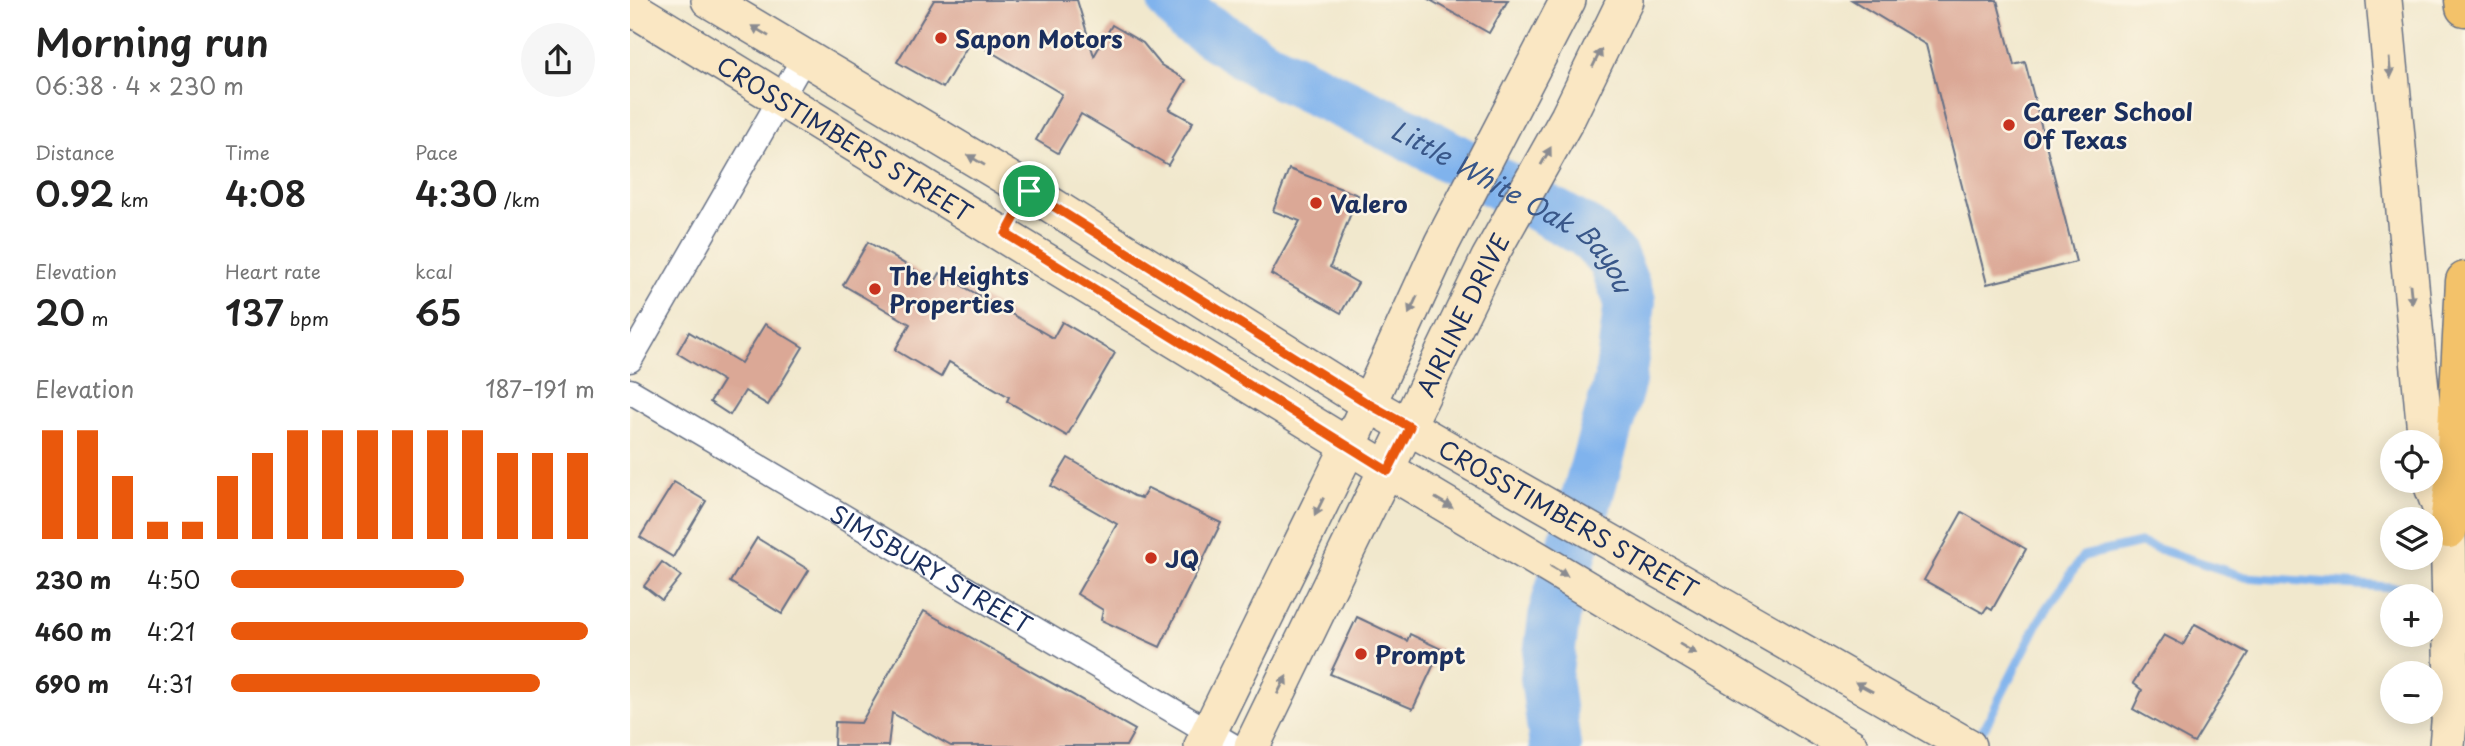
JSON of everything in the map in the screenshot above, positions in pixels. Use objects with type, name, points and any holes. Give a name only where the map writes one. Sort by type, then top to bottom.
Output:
[{"type":"highway","points":[[2464,0],[2465,7]]},
{"type":"highway","points":[[2448,528],[2454,485],[2465,281]]},
{"type":"main road","name":"CROSSTIMBERS STREET","points":[[709,0],[1029,191],[1367,403],[1968,746]]},
{"type":"main road","name":"AIRLINE DRIVE","points":[[1214,741],[1442,243],[1568,0]]},
{"type":"main road","name":"AIRLINE DRIVE","points":[[1252,746],[1410,427],[1489,258],[1568,117],[1625,0]]},
{"type":"main road","points":[[2384,0],[2425,430]]},
{"type":"main road","name":"CROSSTIMBERS STREET","points":[[630,7],[1006,234],[1388,471],[1850,746]]},
{"type":"main road","points":[[1006,234],[1029,191]]},
{"type":"main road","points":[[2435,493],[2448,528],[2452,688],[2447,746]]},
{"type":"main road","points":[[1755,689],[1782,640]]},
{"type":"street","points":[[630,360],[804,58]]},
{"type":"street","name":"SIMSBURY STREET","points":[[630,391],[1214,741]]},
{"type":"building","points":[[934,0],[1077,0],[1094,56],[1112,25],[1143,43],[1161,65],[1186,80],[1169,109],[1193,122],[1168,165],[1081,114],[1058,153],[1036,140],[1062,94],[971,40],[943,88],[897,62]]},
{"type":"building","points":[[1430,0],[1508,0],[1489,33]]},
{"type":"building","points":[[1852,0],[1997,0],[2014,65],[2025,62],[2076,262],[1987,284],[1926,45]]},
{"type":"building","points":[[1289,169],[1358,195],[1330,267],[1358,283],[1341,313],[1271,274],[1300,221],[1273,211]]},
{"type":"building","points":[[868,242],[935,282],[940,273],[1053,338],[1062,322],[1115,353],[1067,436],[1007,401],[1009,397],[949,362],[941,377],[895,350],[910,324],[843,285]]},
{"type":"building","points":[[765,324],[803,347],[768,405],[745,391],[730,415],[710,402],[723,381],[677,353],[689,332],[741,363]]},
{"type":"building","name":"JQ","points":[[1068,458],[1134,496],[1142,498],[1148,488],[1221,523],[1160,647],[1101,620],[1103,610],[1077,594],[1117,524],[1051,486]]},
{"type":"building","points":[[674,482],[706,501],[673,557],[640,537]]},
{"type":"building","points":[[1962,512],[2026,549],[1992,610],[1987,607],[1983,613],[1924,580]]},
{"type":"building","points":[[757,538],[809,570],[782,614],[730,582]]},
{"type":"building","points":[[662,562],[681,576],[662,600],[644,586]]},
{"type":"building","points":[[924,611],[1135,730],[1126,746],[951,746],[892,713],[888,746],[834,746],[835,722],[861,723]]},
{"type":"building","points":[[1357,617],[1407,641],[1410,634],[1441,649],[1413,709],[1330,674]]},
{"type":"building","points":[[2195,624],[2249,653],[2194,743],[2133,709],[2142,690],[2133,683],[2164,635],[2183,645]]},
{"type":"waterway","name":"Little White Oak Bayou","points":[[1173,0],[1188,17],[1265,66],[1412,136],[1588,233],[1613,259],[1630,301],[1620,380],[1555,611],[1546,677],[1555,746]]},
{"type":"waterway","points":[[1973,742],[1986,725],[2040,619],[2083,556],[2140,543],[2245,577],[2380,586]]},
{"type":"place","name":"Sapon Motors","points":[[941,38]]},
{"type":"place","name":"Career School Of Texas","points":[[2009,125]]},
{"type":"place","name":"Valero","points":[[1316,203]]},
{"type":"place","name":"The Heights Properties","points":[[875,289]]},
{"type":"place","name":"JQ","points":[[1151,558]]},
{"type":"place","name":"Prompt","points":[[1361,654]]},
{"type":"route","points":[[1029,191],[1367,403],[1410,427],[1388,471],[1006,234],[1029,191]]}]
